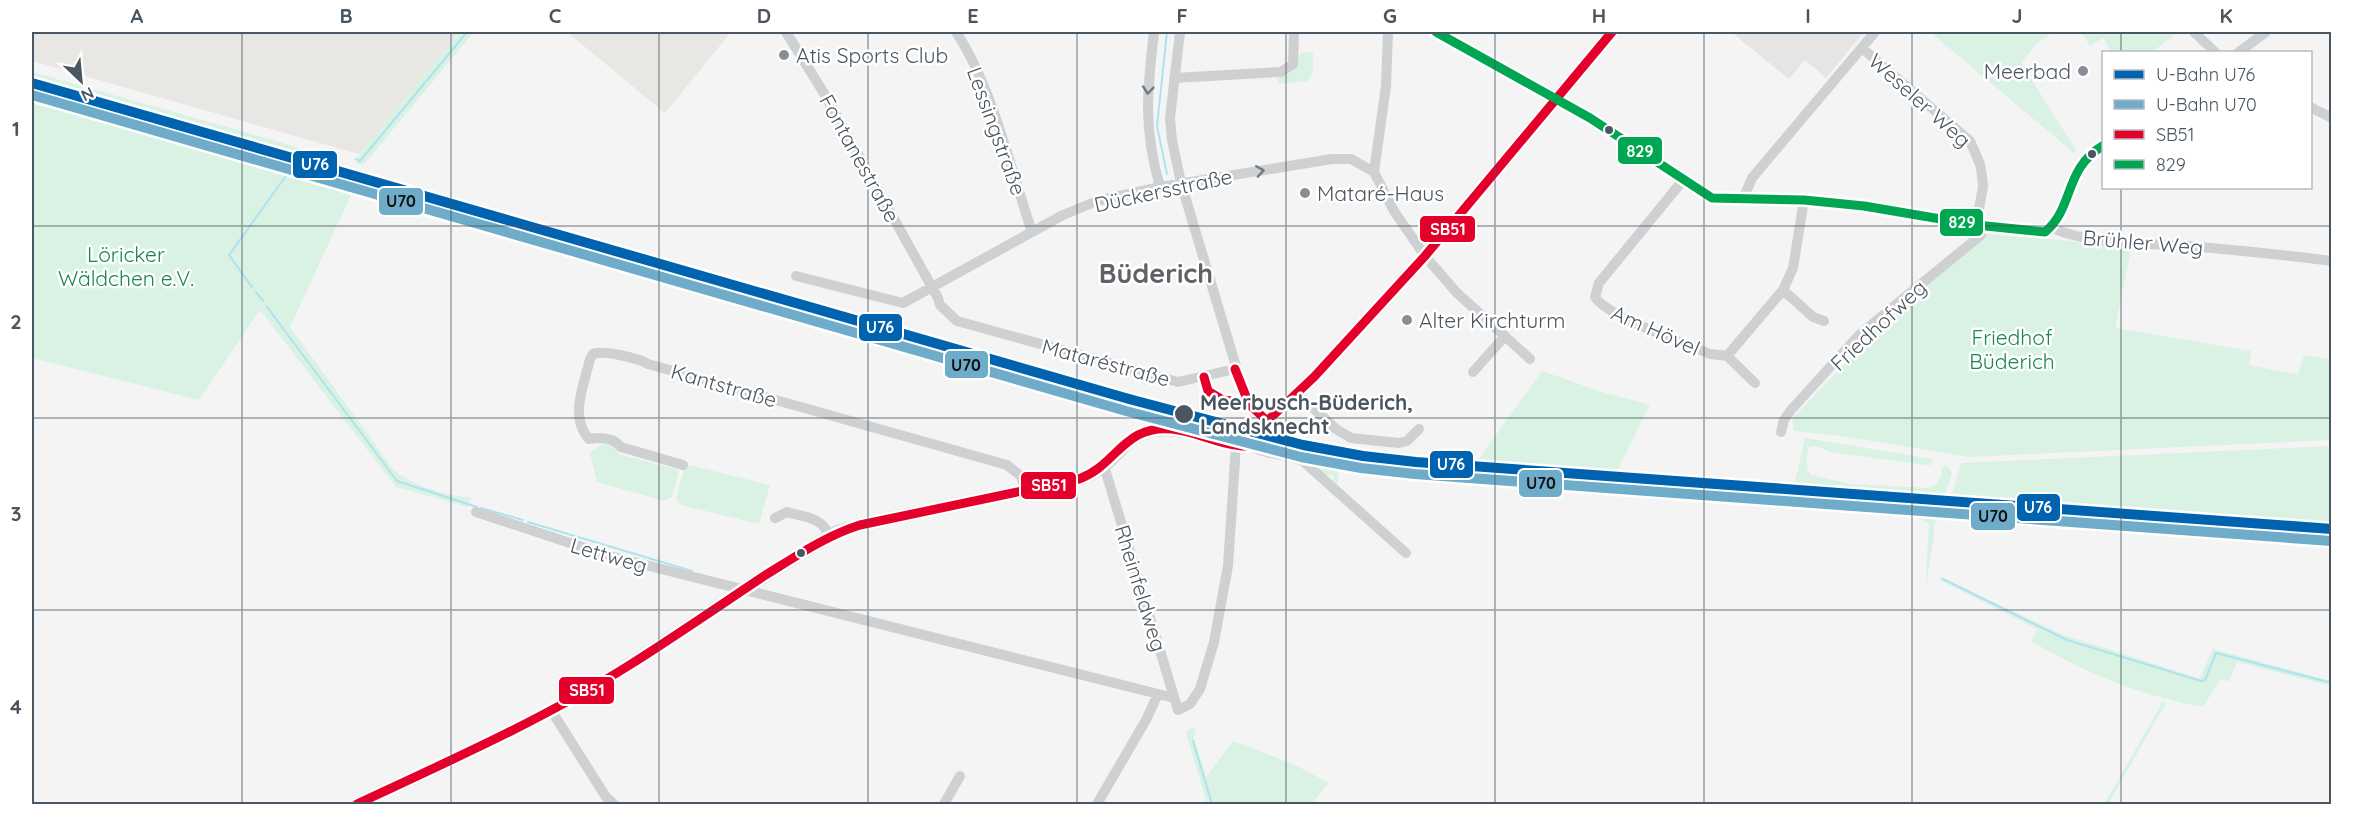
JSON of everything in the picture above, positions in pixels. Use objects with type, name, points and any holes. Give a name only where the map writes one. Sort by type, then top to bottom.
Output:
[{"type":"main road","points":[[357,804],[493,741],[551,711],[639,660],[830,536],[860,525],[1079,479],[1104,466],[1130,441],[1155,430],[1174,429],[1244,446],[1253,441],[1267,421],[1297,393],[1425,256],[1612,32]]},
{"type":"street","name":"Fontanestraße","points":[[786,32],[825,95],[931,287]]},
{"type":"street","name":"Lessingstraße","points":[[957,32],[988,98],[1032,232]]},
{"type":"street","points":[[1154,32],[1146,123],[1160,187]]},
{"type":"street","points":[[1180,32],[1170,130],[1181,183],[1246,403],[1267,421]]},
{"type":"street","points":[[1174,78],[1281,72],[1293,64],[1294,32]]},
{"type":"street","points":[[1388,32],[1386,86],[1374,172],[1394,211],[1425,256],[1456,292],[1530,358]]},
{"type":"street","name":"Brühler Weg","points":[[1436,32],[1590,118],[1712,198],[1804,200],[1864,206],[1979,225],[2039,232],[2052,228],[2068,235],[2229,249],[2331,261]]},
{"type":"street","points":[[1743,199],[1752,178],[1875,32]]},
{"type":"street","points":[[2194,32],[2214,51]]},
{"type":"street","points":[[2240,51],[2266,32]]},
{"type":"street","name":"Weseler Weg","points":[[1862,48],[1970,141],[1980,164],[1982,176],[1979,225]]},
{"type":"street","points":[[2312,108],[2331,118]]},
{"type":"street","points":[[2052,228],[2075,174],[2085,159],[2102,146]]},
{"type":"street","name":"Dückersstraße","points":[[931,287],[1064,215],[1097,201],[1181,183],[1332,159],[1351,159],[1374,172]]},
{"type":"street","name":"Am Hövel","points":[[1684,179],[1599,283],[1595,297],[1599,303],[1615,313],[1710,354],[1727,356],[1755,383]]},
{"type":"street","name":"Am Hövel","points":[[1727,356],[1783,290],[1793,268],[1804,200]]},
{"type":"street","name":"Friedhofweg","points":[[1781,432],[1784,420],[1791,410],[1860,334],[1981,235],[1979,225]]},
{"type":"street","points":[[796,276],[903,303],[931,287]]},
{"type":"street","name":"Mataréstraße","points":[[931,287],[940,305],[957,321],[1178,382],[1235,369]]},
{"type":"street","points":[[1783,290],[1813,317],[1824,321]]},
{"type":"street","points":[[1473,372],[1505,336]]},
{"type":"street","name":"Kantstraße","points":[[683,465],[621,447],[617,442],[601,437],[589,439],[582,432],[578,416],[593,354],[603,352],[640,360],[1007,465],[1022,476],[1025,490]]},
{"type":"street","points":[[1204,377],[1208,391],[1223,400],[1246,403]]},
{"type":"street","points":[[1297,393],[1336,429],[1351,438],[1398,443],[1407,441],[1419,429]]},
{"type":"street","points":[[1253,441],[1259,450],[1304,462],[1406,553]]},
{"type":"street","name":"Rheinfeldweg","points":[[1104,466],[1178,710],[1190,704],[1200,689],[1214,642],[1228,566],[1236,445]]},
{"type":"street","name":"Lettweg","points":[[476,512],[606,555],[1174,698]]},
{"type":"street","points":[[775,518],[787,512],[819,521],[824,524],[830,536]]},
{"type":"street","points":[[1097,804],[1146,720],[1158,694]]},
{"type":"street","points":[[551,711],[606,797],[614,804]]},
{"type":"street","points":[[944,804],[960,776]]},
{"type":"shaded area","points":[[32,32],[460,32],[359,154],[32,61]]},
{"type":"shaded area","points":[[567,32],[731,32],[665,113]]},
{"type":"shaded area","points":[[1731,32],[1864,32],[1826,78],[1805,60],[1789,79]]},
{"type":"green space","points":[[460,32],[474,32],[366,162],[362,165],[356,164],[359,154]]},
{"type":"green space","points":[[1930,32],[2054,32],[2037,43],[2021,63],[2076,150],[2074,153]]},
{"type":"green space","points":[[2081,32],[2178,32],[2153,51],[2111,51],[2103,38],[2090,46]]},
{"type":"green space","points":[[1313,52],[1313,72],[1308,81],[1278,84],[1277,78],[1293,70],[1300,53]]},
{"type":"green space","points":[[32,72],[273,140],[338,161],[338,167],[32,78]]},
{"type":"green space","name":"Löricker Wäldchen e.V.","points":[[32,94],[337,182],[343,190],[352,193],[290,327],[393,469],[430,489],[471,498],[468,507],[396,487],[260,310],[199,400],[32,358]]},
{"type":"green space","name":"Friedhof Büderich","points":[[1987,231],[2131,249],[2115,328],[2251,351],[2249,365],[2298,375],[2304,355],[2331,359],[2331,440],[1969,457],[1835,435],[1794,431],[1792,419],[1880,327]]},
{"type":"green space","points":[[1542,371],[1602,392],[1650,405],[1617,471],[1478,460]]},
{"type":"green space","points":[[1805,438],[1932,459],[1931,465],[1926,465],[1830,452],[1816,446],[1809,447],[1807,454],[1807,465],[1811,475],[1850,484],[1927,488],[1938,481],[1942,468],[1946,465],[1952,473],[1944,498],[1794,486]]},
{"type":"green space","points":[[604,443],[616,448],[618,454],[679,470],[672,497],[664,501],[597,482],[590,453]]},
{"type":"green space","points":[[2331,446],[2331,527],[1951,498],[1961,463]]},
{"type":"green space","points":[[1302,454],[1340,462],[1337,485],[1333,481],[1334,477],[1330,474],[1326,476]]},
{"type":"green space","points":[[1346,463],[1473,476],[1941,509],[1934,524],[1925,593],[1929,524],[1917,517],[1876,510],[1448,480],[1401,475]]},
{"type":"green space","points":[[690,465],[770,485],[759,524],[681,505],[676,499],[684,469]]},
{"type":"green space","points":[[1941,577],[2061,634],[2195,677],[2200,678],[2213,649],[2331,681],[2331,686],[2237,662],[2229,681],[2220,680],[2203,707],[2158,697],[2114,682],[2051,653],[2031,641],[2037,629],[1940,580]]},
{"type":"green space","points":[[2161,701],[2165,702],[2165,705],[2108,804],[2104,804],[2160,707]]},
{"type":"green space","points":[[1191,728],[1197,729],[1194,731],[1194,739],[1206,777],[1233,741],[1295,765],[1329,783],[1311,804],[1207,804],[1186,732]]},
{"type":"waterway","points":[[356,159],[360,161],[467,32]]},
{"type":"waterway","points":[[1167,32],[1157,126],[1167,174]]},
{"type":"waterway","points":[[252,287],[229,255],[288,173]]},
{"type":"waterway","points":[[256,292],[263,301]]},
{"type":"waterway","points":[[267,307],[397,481],[477,507]]},
{"type":"waterway","points":[[481,508],[523,520]]},
{"type":"waterway","points":[[528,522],[692,571]]},
{"type":"waterway","points":[[1943,579],[2067,640],[2201,681],[2205,680],[2216,653],[2332,683]]},
{"type":"waterway","points":[[1193,741],[1212,804]]},
{"type":"metro line","name":"U76","points":[[32,83],[1129,399],[1303,445],[1363,456],[1416,462],[2332,529]]},
{"type":"metro line","name":"U70","points":[[32,95],[1126,411],[1301,457],[1361,468],[1415,474],[2331,541]]},
{"type":"transit line","name":"829","points":[[1436,32],[1590,118],[1712,198],[1804,200],[1864,206],[1976,225],[2045,232],[2061,211],[2082,165],[2102,147]]},
{"type":"transit line","name":"SB51","points":[[357,804],[495,739],[595,686],[799,554],[847,530],[860,525],[1079,479],[1097,470],[1130,440],[1152,430],[1179,430],[1220,442],[1247,446],[1264,424],[1314,377],[1425,256],[1612,32]]},
{"type":"transit line","name":"SB51","points":[[1235,369],[1249,404],[1267,421]]},
{"type":"transit line","name":"SB51","points":[[1204,377],[1208,391],[1223,400],[1247,403]]},
{"type":"place","name":"Atis Sports Club","points":[[784,55]]},
{"type":"place","name":"Meerbad","points":[[2083,71]]},
{"type":"place","name":"Mataré-Haus","points":[[1305,193]]},
{"type":"place","name":"Alter Kirchturm","points":[[1407,320]]},
{"type":"place","name":"Meerbusch-Büderich, Landsknecht","points":[[1184,414]]},
{"type":"district","name":"Büderich","points":[[1156,273]]}]
